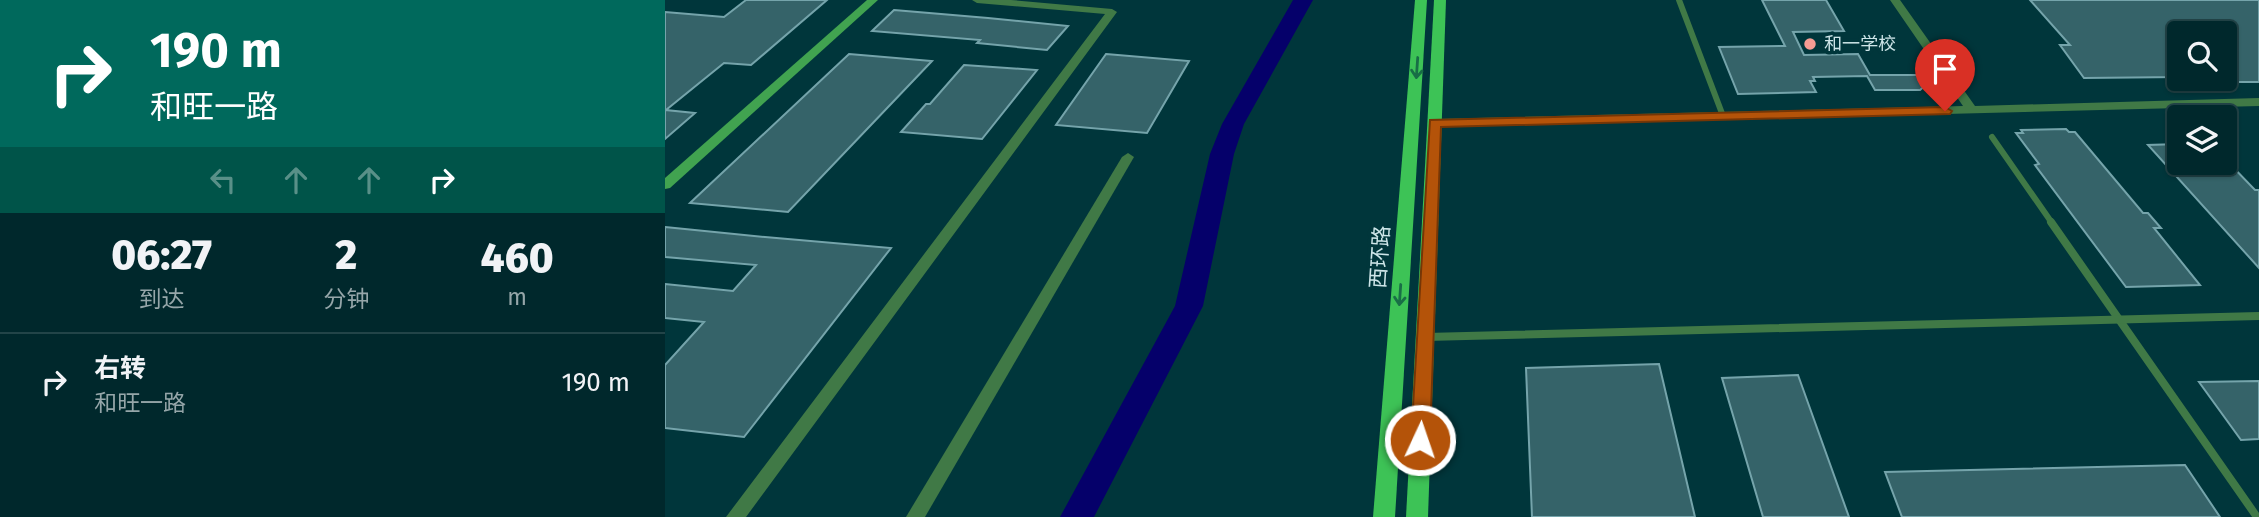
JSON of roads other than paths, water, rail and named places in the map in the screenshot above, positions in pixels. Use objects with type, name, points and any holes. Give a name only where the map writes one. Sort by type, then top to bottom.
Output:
[{"type":"main road","name":"西环路","points":[[1384,517],[1422,0]]},
{"type":"main road","points":[[1417,517],[1440,0]]},
{"type":"street","points":[[665,186],[873,0]]},
{"type":"street","points":[[734,517],[1112,12],[977,0]]},
{"type":"street","points":[[1895,0],[1973,111]]},
{"type":"street","points":[[1435,123],[2259,102]]},
{"type":"street","points":[[915,517],[1128,157]]},
{"type":"lane","points":[[1679,0],[1723,116]]},
{"type":"lane","points":[[1991,137],[2257,517]]},
{"type":"lane","points":[[1425,337],[2259,316]]},
{"type":"waterway","points":[[1077,517],[1189,306],[1222,154],[1233,124],[1303,0]]},
{"type":"place","name":"和一学校","points":[[1810,44]]}]
